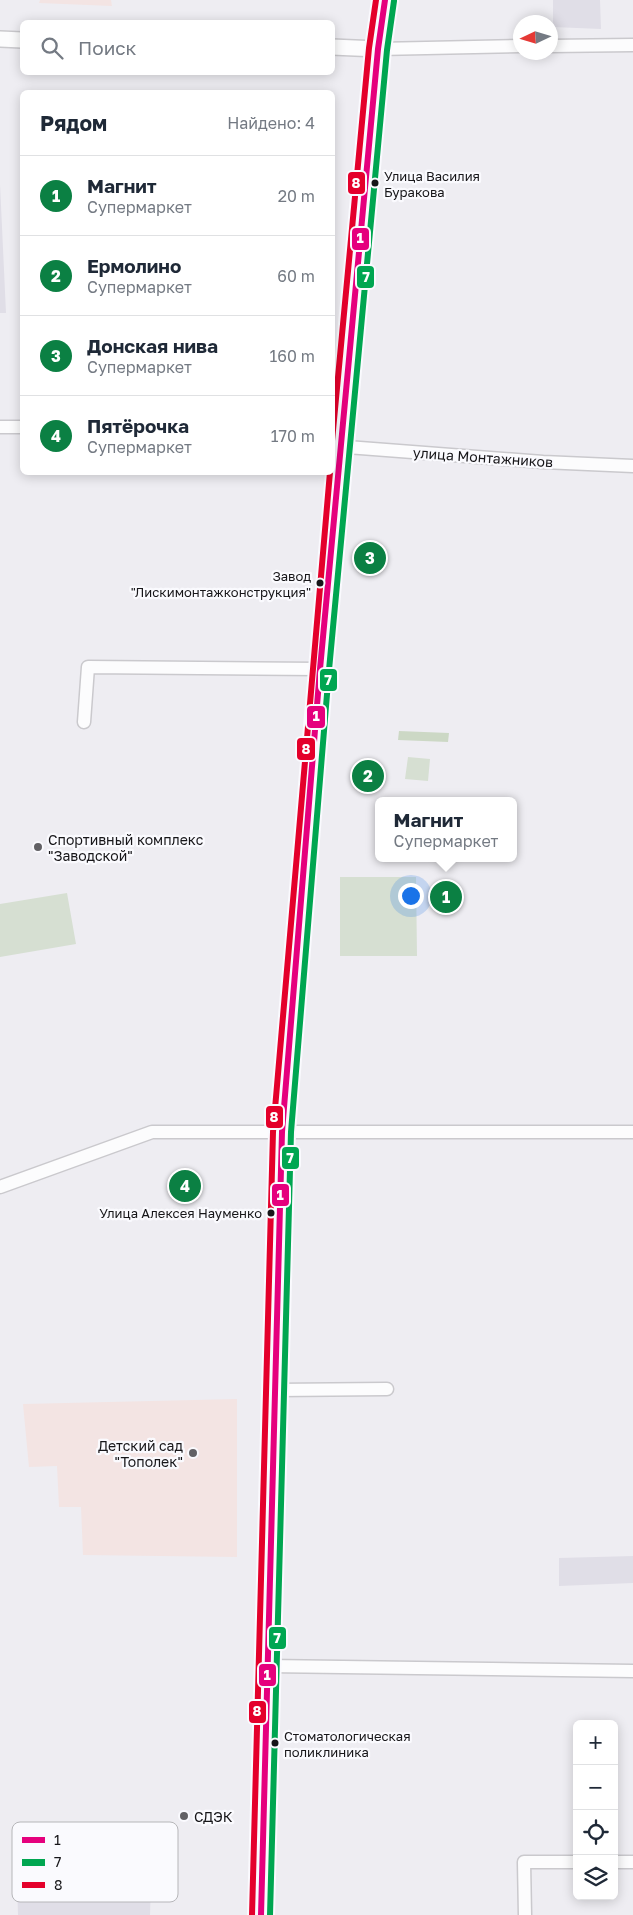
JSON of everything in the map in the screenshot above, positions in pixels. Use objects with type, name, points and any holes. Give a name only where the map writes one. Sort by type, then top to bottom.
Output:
[{"type":"main road","points":[[335,472],[338,421],[384,0]]},
{"type":"main road","points":[[261,1915],[282,1132],[335,475]]},
{"type":"street","points":[[0,40],[20,40]]},
{"type":"street","points":[[558,46],[633,45]]},
{"type":"street","points":[[335,48],[513,46]]},
{"type":"street","points":[[0,427],[20,427]]},
{"type":"street","name":"улица Монтажников","points":[[337,446],[543,462],[633,466]]},
{"type":"street","points":[[84,722],[88,667],[320,669]]},
{"type":"street","points":[[0,1187],[152,1132],[633,1132]]},
{"type":"street","points":[[276,1390],[387,1389]]},
{"type":"street","points":[[268,1666],[633,1671]]},
{"type":"street","points":[[525,1915],[524,1862],[573,1862]]},
{"type":"street","points":[[618,1862],[633,1862]]},
{"type":"shaded area","points":[[40,0],[111,0],[112,6],[39,3]]},
{"type":"shaded area","points":[[553,0],[600,0],[601,29],[558,27],[558,15],[553,15]]},
{"type":"shaded area","points":[[0,184],[6,313],[0,313]]},
{"type":"shaded area","points":[[408,757],[430,759],[428,781],[405,779]]},
{"type":"shaded area","points":[[340,877],[416,877],[417,956],[340,956]]},
{"type":"shaded area","points":[[67,893],[76,944],[0,957],[0,904]]},
{"type":"shaded area","points":[[237,1399],[237,1557],[83,1555],[81,1507],[59,1507],[57,1466],[29,1467],[23,1404]]},
{"type":"shaded area","points":[[633,1556],[633,1583],[559,1586],[559,1558]]},
{"type":"shaded area","points":[[18,1902],[150,1902],[150,1915],[18,1915]]},
{"type":"green space","points":[[399,731],[449,733],[448,742],[398,740]]},
{"type":"transit line","name":"8","points":[[335,409],[369,48],[376,0]]},
{"type":"transit line","name":"1","points":[[261,1915],[282,1132],[320,669],[378,49],[385,0]]},
{"type":"transit line","name":"7","points":[[270,1915],[291,1132],[329,670],[387,50],[394,1]]},
{"type":"transit line","name":"8","points":[[252,1915],[273,1132],[330,475]]},
{"type":"place","name":"Улица Василия Буракова","points":[[375,183]]},
{"type":"place","name":"Донская нива","points":[[370,558]]},
{"type":"place","name":"Завод \"Лискимонтажконструкция\"","points":[[320,583]]},
{"type":"place","name":"Ермолино","points":[[368,776]]},
{"type":"place","name":"Спортивный комплекс \"Заводской\"","points":[[38,847]]},
{"type":"place","name":"Магнит","points":[[446,897]]},
{"type":"place","name":"Пятёрочка","points":[[185,1186]]},
{"type":"place","name":"Улица Алексея Науменко","points":[[271,1213]]},
{"type":"place","name":"Детский сад \"Тополек\"","points":[[193,1453]]},
{"type":"place","name":"Стоматологическая поликлиника","points":[[275,1743]]},
{"type":"place","name":"СДЭК","points":[[184,1816]]}]
